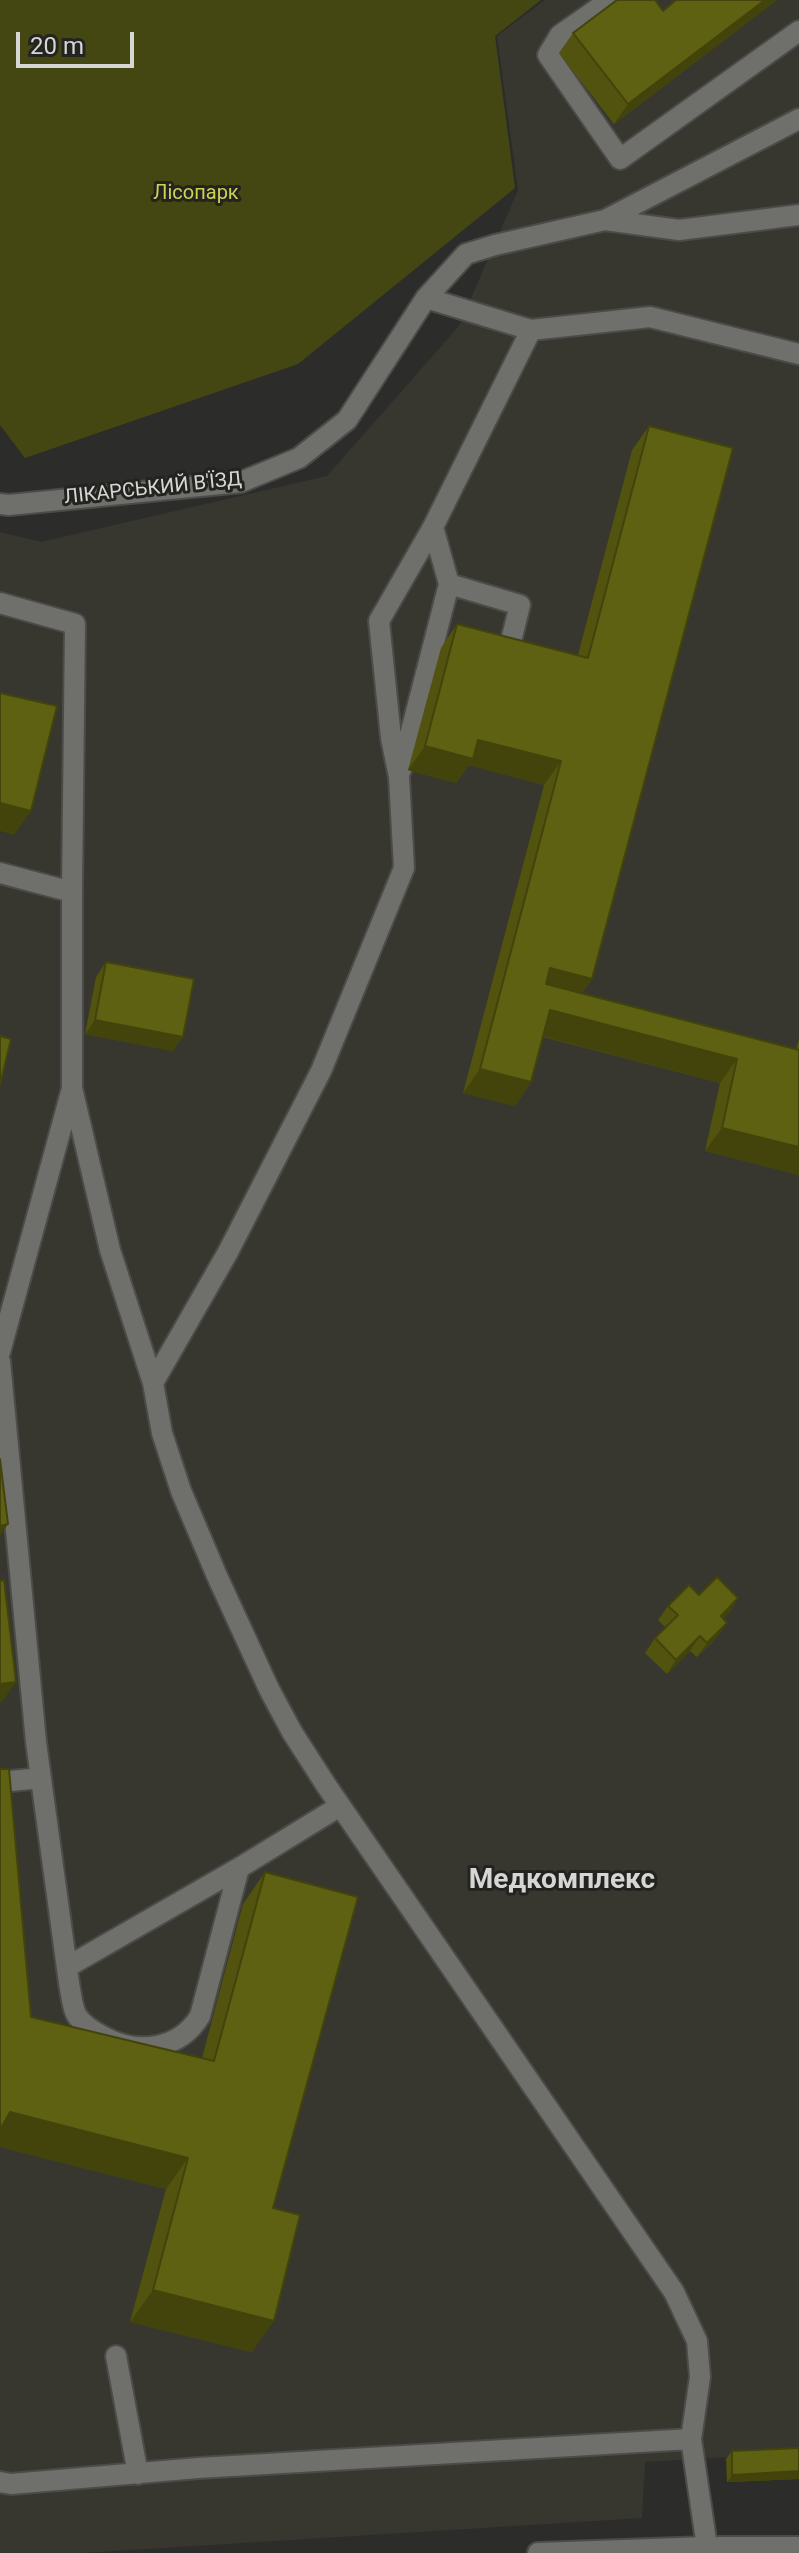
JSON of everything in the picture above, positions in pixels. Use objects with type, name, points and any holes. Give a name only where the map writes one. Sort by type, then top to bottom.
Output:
[{"type":"street","points":[[610,0],[560,35],[548,55],[620,159],[799,31]]},
{"type":"street","name":"ЛІКАРСЬКИЙ В'ЇЗД","points":[[0,504],[241,482],[299,458],[347,420],[426,298],[466,254],[605,220],[799,119]]},
{"type":"street","points":[[605,220],[679,230],[799,215]]},
{"type":"street","points":[[426,298],[531,330],[650,317],[799,354]]},
{"type":"street","points":[[153,1383],[228,1252],[321,1071],[404,868],[399,777],[391,738],[379,621],[433,527],[531,330]]},
{"type":"street","points":[[399,777],[449,584],[433,527]]},
{"type":"street","points":[[449,584],[520,605],[511,641]]},
{"type":"street","points":[[0,603],[75,624],[72,1088],[110,1250],[153,1383],[162,1433],[181,1491],[223,1589],[292,1732],[674,2292],[697,2341],[700,2377],[691,2439],[707,2547]]},
{"type":"street","points":[[0,873],[72,892]]},
{"type":"street","points":[[0,1352],[72,1088]]},
{"type":"street","points":[[0,1361],[41,1778],[75,2013],[96,2033],[113,2042],[136,2048],[159,2047],[193,2028],[200,2016],[239,1868]]},
{"type":"street","points":[[0,1782],[41,1778]]},
{"type":"street","points":[[67,1967],[340,1806]]},
{"type":"street","points":[[116,2356],[138,2474]]},
{"type":"street","points":[[0,2482],[11,2484],[691,2439]]},
{"type":"street","points":[[538,2553],[799,2547]]},
{"type":"shaded area","name":"Медкомплекс","points":[[545,0],[799,0],[799,2453],[645,2462],[642,2518],[82,2553],[0,2553],[0,532],[41,542],[327,476],[459,326],[518,190],[497,36]]},
{"type":"green space","name":"Лісопарк","points":[[0,0],[541,0],[495,36],[515,188],[298,364],[25,458],[0,425]]},
{"type":"building","points":[[617,0],[655,0],[663,11],[676,0],[765,0],[628,104],[573,33]]},
{"type":"building","points":[[649,426],[733,448],[592,979],[550,968],[546,984],[799,1050],[799,1147],[722,1128],[737,1059],[550,1010],[531,1082],[480,1069],[561,761],[478,740],[473,759],[425,746],[457,624],[588,658]]},
{"type":"building","points":[[0,693],[57,706],[31,811],[0,803]]},
{"type":"building","points":[[106,962],[194,979],[183,1037],[95,1020]]},
{"type":"building","points":[[0,1036],[11,1039],[0,1085]]},
{"type":"building","points":[[0,1459],[8,1524],[0,1526]]},
{"type":"building","points":[[717,1577],[738,1598],[721,1616],[727,1623],[707,1643],[700,1636],[676,1660],[655,1638],[678,1615],[668,1606],[689,1585],[699,1595]]},
{"type":"building","points":[[4,1580],[16,1682],[0,1684],[0,1581]]},
{"type":"building","points":[[0,1769],[9,1769],[31,2017],[214,2061],[265,1872],[358,1897],[273,2208],[300,2215],[274,2321],[153,2290],[188,2158],[10,2112],[0,2130]]},
{"type":"building","points":[[799,2448],[799,2471],[732,2475],[732,2451]]},
{"type":"district","name":"Медкомплекс","points":[[562,1881]]}]
